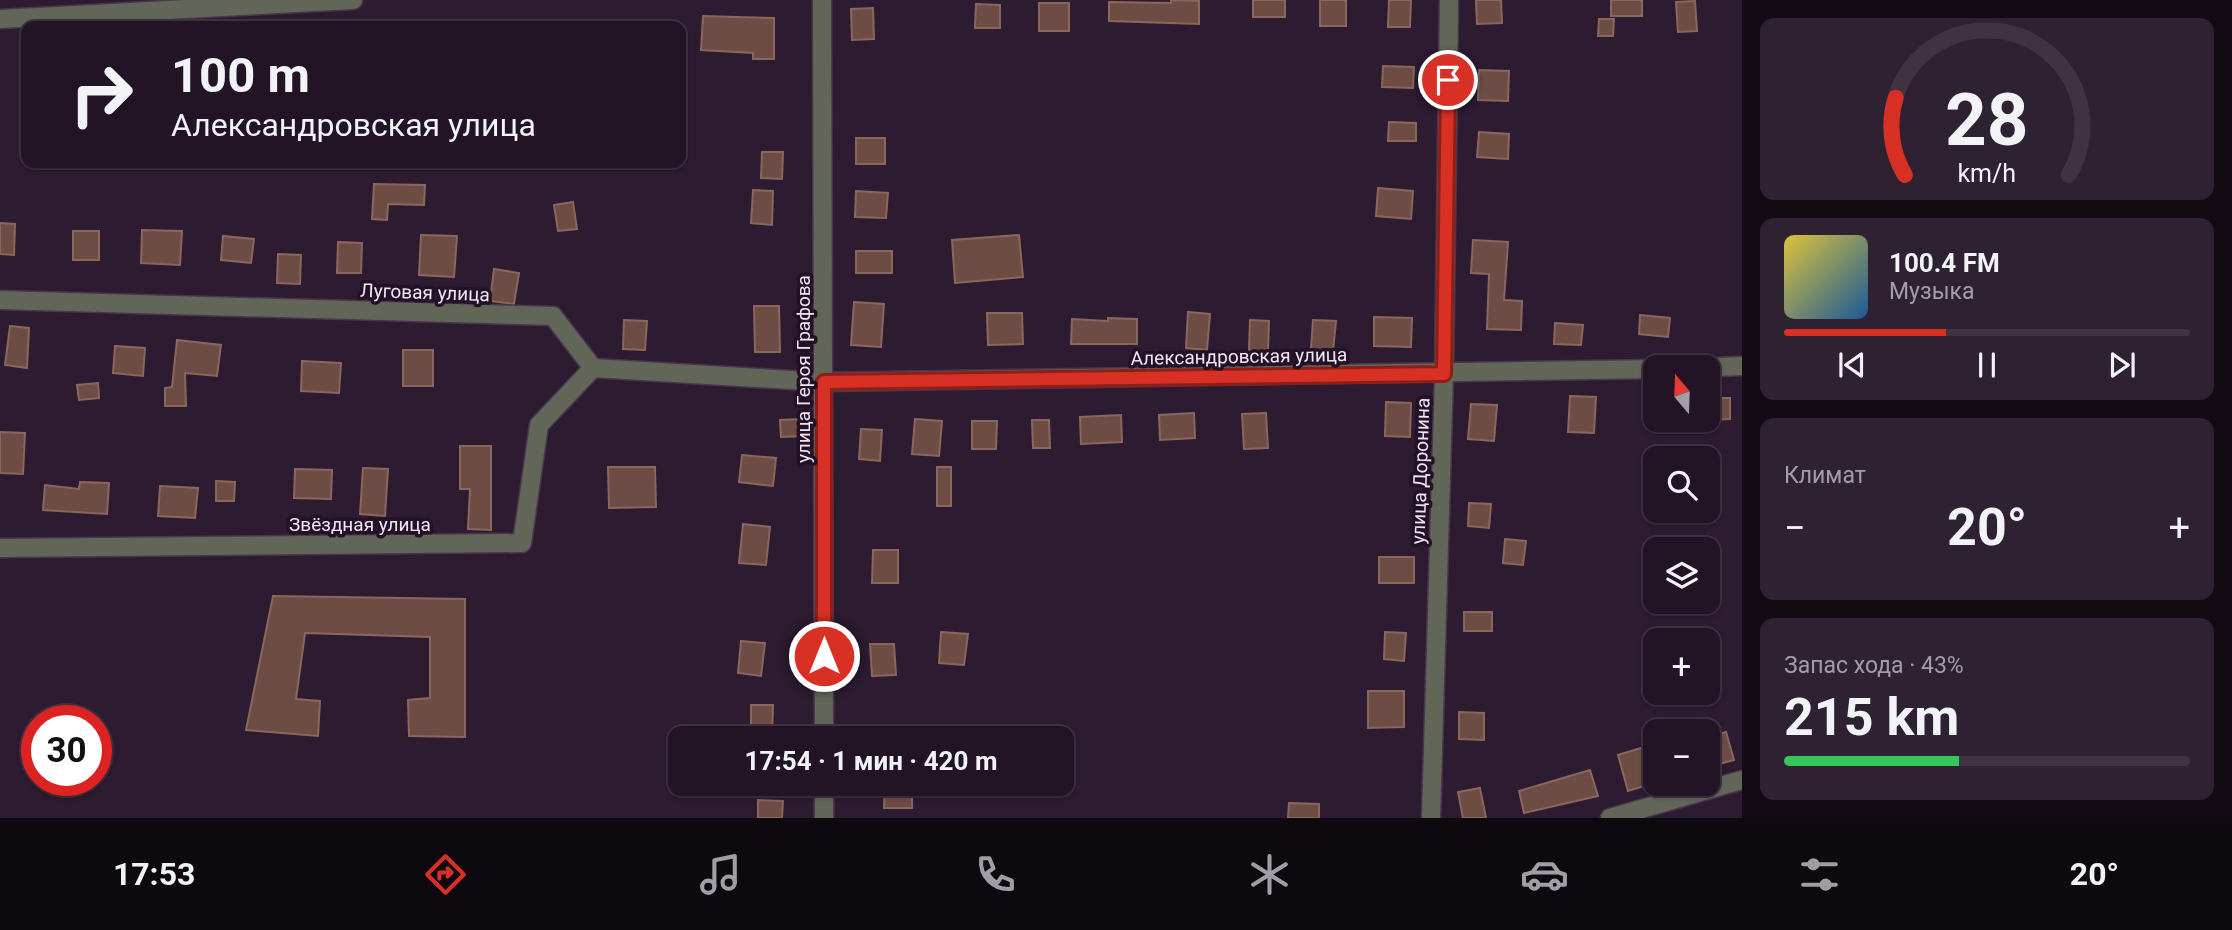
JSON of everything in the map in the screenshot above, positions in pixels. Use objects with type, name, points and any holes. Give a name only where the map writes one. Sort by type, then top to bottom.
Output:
[{"type":"street","points":[[0,19],[353,0]]},
{"type":"street","name":"улица Героя Графова","points":[[822,0],[824,726]]},
{"type":"street","name":"улица Доронина","points":[[1430,818],[1444,374],[1449,0]]},
{"type":"street","name":"Луговая улица","points":[[0,300],[553,316],[593,368]]},
{"type":"street","points":[[1720,367],[1742,366]]},
{"type":"street","points":[[593,368],[824,382]]},
{"type":"street","name":"Звёздная улица","points":[[0,548],[522,543],[539,425],[593,368]]},
{"type":"street","name":"Александровская улица","points":[[824,382],[1643,369]]},
{"type":"street","points":[[1610,818],[1742,780]]},
{"type":"street","points":[[824,796],[824,818]]},
{"type":"building","points":[[1171,0],[1199,1],[1199,24],[1109,21],[1109,2],[1171,3]]},
{"type":"building","points":[[1253,0],[1285,0],[1285,17],[1253,17]]},
{"type":"building","points":[[1320,0],[1346,0],[1346,26],[1320,26]]},
{"type":"building","points":[[1389,0],[1411,0],[1410,27],[1388,27]]},
{"type":"building","points":[[1476,0],[1501,0],[1502,23],[1477,24]]},
{"type":"building","points":[[1611,0],[1642,0],[1642,16],[1611,16]]},
{"type":"building","points":[[1695,1],[1697,31],[1678,32],[1676,2]]},
{"type":"building","points":[[1039,3],[1069,3],[1069,31],[1039,31]]},
{"type":"building","points":[[976,4],[1000,5],[1000,28],[975,28]]},
{"type":"building","points":[[873,8],[874,39],[852,40],[851,9]]},
{"type":"building","points":[[703,16],[774,18],[774,59],[753,59],[753,53],[701,50]]},
{"type":"building","points":[[1599,19],[1614,19],[1613,36],[1598,36]]},
{"type":"building","points":[[1383,66],[1414,67],[1413,88],[1382,87]]},
{"type":"building","points":[[1479,70],[1509,71],[1508,101],[1478,100]]},
{"type":"building","points":[[1389,122],[1416,123],[1416,141],[1388,141]]},
{"type":"building","points":[[1479,132],[1509,134],[1508,159],[1477,157]]},
{"type":"building","points":[[856,138],[885,138],[885,164],[856,164]]},
{"type":"building","points":[[762,152],[783,152],[782,179],[761,178]]},
{"type":"building","points":[[374,184],[425,185],[424,205],[388,204],[387,220],[372,219]]},
{"type":"building","points":[[1378,188],[1413,191],[1411,219],[1376,216]]},
{"type":"building","points":[[753,190],[773,191],[772,225],[751,223]]},
{"type":"building","points":[[856,191],[888,193],[886,218],[855,217]]},
{"type":"building","points":[[573,202],[577,229],[558,231],[554,205]]},
{"type":"building","points":[[0,223],[15,224],[14,255],[0,254]]},
{"type":"building","points":[[142,230],[182,231],[180,265],[141,263]]},
{"type":"building","points":[[73,231],[99,231],[99,260],[73,260]]},
{"type":"building","points":[[421,235],[457,236],[454,277],[419,275]]},
{"type":"building","points":[[1019,235],[1023,277],[955,283],[952,240]]},
{"type":"building","points":[[223,236],[254,239],[251,263],[221,260]]},
{"type":"building","points":[[1473,240],[1508,242],[1504,300],[1522,301],[1521,330],[1487,329],[1489,274],[1471,273]]},
{"type":"building","points":[[338,242],[362,243],[361,273],[337,273]]},
{"type":"building","points":[[856,251],[892,251],[892,273],[856,273]]},
{"type":"building","points":[[278,254],[301,255],[300,284],[277,283]]},
{"type":"building","points":[[494,269],[519,273],[514,304],[490,301]]},
{"type":"building","points":[[854,302],[884,304],[881,347],[851,345]]},
{"type":"building","points":[[754,306],[779,306],[780,352],[755,352]]},
{"type":"building","points":[[1188,312],[1210,314],[1207,350],[1186,348]]},
{"type":"building","points":[[987,313],[1022,313],[1023,344],[988,345]]},
{"type":"building","points":[[1640,315],[1670,318],[1668,337],[1639,334]]},
{"type":"building","points":[[1374,317],[1412,318],[1411,347],[1374,346]]},
{"type":"building","points":[[1108,318],[1137,319],[1137,344],[1071,344],[1072,319],[1108,321]]},
{"type":"building","points":[[624,320],[647,321],[645,350],[623,349]]},
{"type":"building","points":[[1250,320],[1269,321],[1268,351],[1249,350]]},
{"type":"building","points":[[1313,320],[1336,321],[1333,351],[1311,349]]},
{"type":"building","points":[[1555,323],[1583,325],[1581,345],[1554,344]]},
{"type":"building","points":[[10,326],[29,328],[27,368],[5,365]]},
{"type":"building","points":[[177,340],[221,345],[217,376],[185,373],[186,406],[165,406],[165,388],[172,387]]},
{"type":"building","points":[[115,346],[145,348],[143,376],[113,373]]},
{"type":"building","points":[[403,350],[433,350],[433,386],[403,386]]},
{"type":"building","points":[[302,361],[341,363],[339,393],[301,391]]},
{"type":"building","points":[[98,383],[99,398],[79,400],[77,385]]},
{"type":"building","points":[[1570,396],[1596,397],[1594,433],[1568,432]]},
{"type":"building","points":[[1720,398],[1730,398],[1730,419],[1720,420]]},
{"type":"building","points":[[1386,402],[1411,403],[1410,437],[1385,436]]},
{"type":"building","points":[[1471,404],[1497,405],[1494,441],[1468,439]]},
{"type":"building","points":[[1194,413],[1195,438],[1160,440],[1159,415]]},
{"type":"building","points":[[1266,413],[1268,448],[1244,449],[1242,414]]},
{"type":"building","points":[[1121,415],[1122,442],[1081,444],[1080,417]]},
{"type":"building","points":[[801,419],[802,436],[781,437],[780,420]]},
{"type":"building","points":[[915,419],[942,421],[939,456],[912,454]]},
{"type":"building","points":[[1032,420],[1049,420],[1050,448],[1033,448]]},
{"type":"building","points":[[972,421],[997,421],[996,449],[972,449]]},
{"type":"building","points":[[861,429],[882,430],[880,461],[859,459]]},
{"type":"building","points":[[0,432],[25,433],[23,474],[0,473]]},
{"type":"building","points":[[460,446],[491,446],[491,530],[468,529],[470,489],[460,489]]},
{"type":"building","points":[[742,455],[776,458],[773,486],[739,482]]},
{"type":"building","points":[[608,467],[655,467],[656,507],[609,508]]},
{"type":"building","points":[[937,467],[951,467],[951,506],[937,506]]},
{"type":"building","points":[[363,468],[388,469],[385,516],[360,514]]},
{"type":"building","points":[[295,469],[332,470],[331,499],[294,498]]},
{"type":"building","points":[[216,481],[235,482],[234,501],[216,501]]},
{"type":"building","points":[[80,482],[109,483],[107,514],[43,510],[45,485],[79,489]]},
{"type":"building","points":[[160,486],[198,488],[195,518],[158,516]]},
{"type":"building","points":[[1469,503],[1491,504],[1489,528],[1468,526]]},
{"type":"building","points":[[743,524],[770,527],[766,565],[739,563]]},
{"type":"building","points":[[1505,539],[1526,541],[1523,565],[1503,563]]},
{"type":"building","points":[[873,550],[898,550],[898,583],[872,583]]},
{"type":"building","points":[[1379,557],[1414,557],[1414,583],[1379,583]]},
{"type":"building","points":[[273,596],[465,599],[465,737],[409,736],[408,700],[430,698],[430,637],[305,633],[296,699],[320,701],[318,736],[246,730]]},
{"type":"building","points":[[1464,612],[1492,612],[1492,631],[1464,631]]},
{"type":"building","points":[[941,632],[968,634],[964,665],[939,663]]},
{"type":"building","points":[[1385,632],[1406,633],[1404,661],[1384,659]]},
{"type":"building","points":[[741,641],[765,643],[761,676],[738,673]]},
{"type":"building","points":[[870,644],[894,644],[896,675],[872,676]]},
{"type":"building","points":[[1368,691],[1404,691],[1404,727],[1368,728]]},
{"type":"building","points":[[751,705],[773,705],[772,726],[751,726]]},
{"type":"building","points":[[1459,712],[1484,713],[1484,740],[1459,739]]},
{"type":"building","points":[[1726,732],[1734,760],[1720,764],[1720,734]]},
{"type":"building","points":[[1643,747],[1643,786],[1628,791],[1618,755]]},
{"type":"building","points":[[1590,770],[1598,796],[1524,813],[1519,791]]},
{"type":"building","points":[[1480,788],[1486,818],[1463,818],[1458,792]]},
{"type":"building","points":[[884,796],[912,796],[912,808],[884,808]]},
{"type":"building","points":[[758,800],[783,801],[782,818],[758,818]]},
{"type":"building","points":[[1289,803],[1319,804],[1319,818],[1288,818]]},
{"type":"route","points":[[824,656],[824,382],[1444,374],[1448,80]]}]
